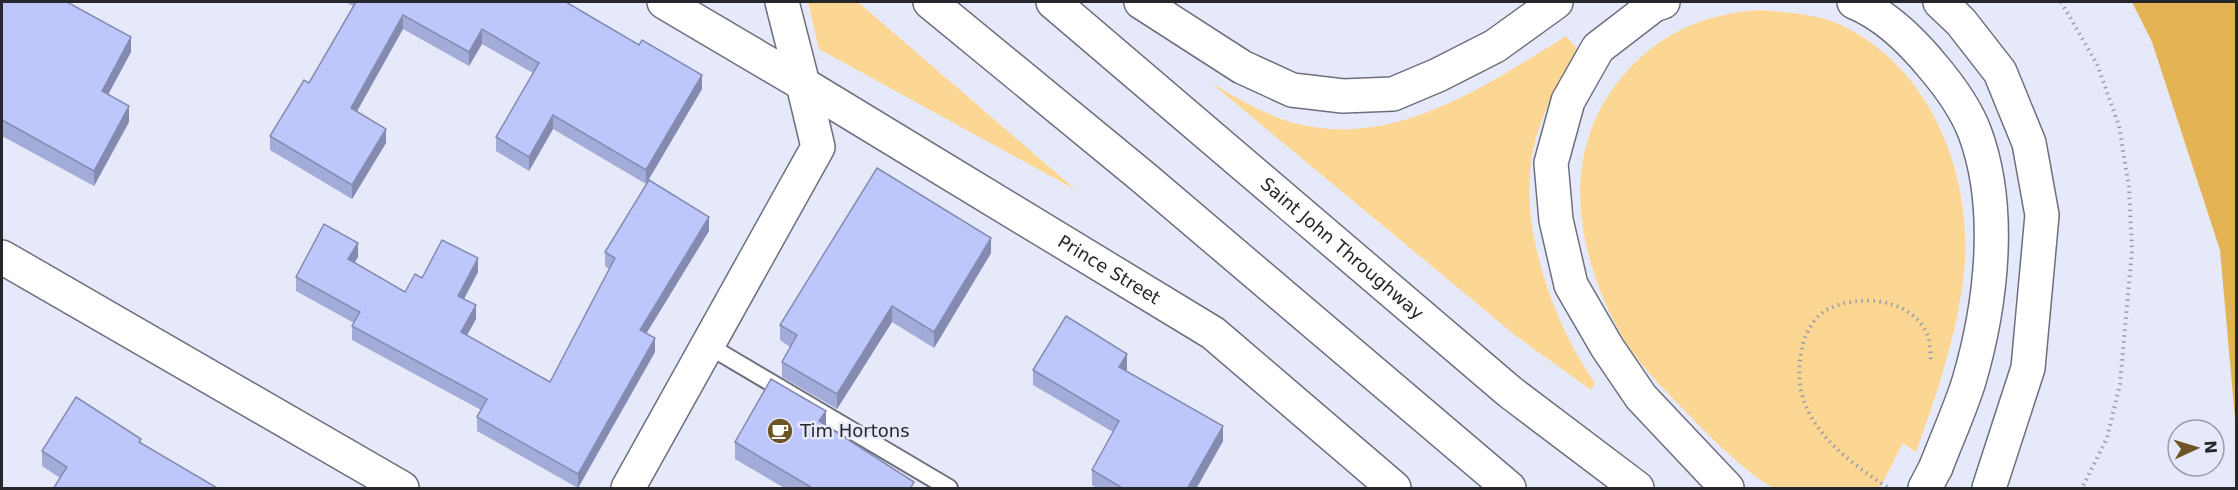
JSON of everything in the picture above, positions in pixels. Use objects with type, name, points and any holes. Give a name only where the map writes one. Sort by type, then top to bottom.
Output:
[{"type":"main road","name":"Prince Street","points":[[664,2],[1213,333],[1394,489]]},
{"type":"main road","points":[[628,489],[818,147],[782,2]]},
{"type":"main road","points":[[930,2],[1143,177],[1509,489]]},
{"type":"main road","name":"Saint John Throughway","points":[[1053,2],[1510,392],[1636,489]]},
{"type":"main road","points":[[1141,2],[1242,67],[1292,90],[1343,96],[1393,94],[1438,75],[1495,46],[1556,2]]},
{"type":"main road","points":[[1663,2],[1654,5],[1598,48],[1568,101],[1551,163],[1556,220],[1571,285],[1607,347],[1641,397],[1727,489]]},
{"type":"main road","points":[[1854,2],[1874,10],[1918,48],[1952,88],[1975,133],[1990,199],[1991,258],[1984,320],[1968,383],[1930,478]]},
{"type":"main road","points":[[1940,2],[1962,22],[2000,72],[2029,143],[2042,216],[2028,368],[1989,489]]},
{"type":"main road","points":[[2,257],[402,489]]},
{"type":"lane","points":[[709,346],[949,489]]},
{"type":"path","points":[[2061,2],[2097,64],[2119,126],[2129,187],[2132,239],[2120,384],[2107,438],[2082,489]]},
{"type":"path","points":[[1889,489],[1862,471],[1820,433],[1803,403],[1797,368],[1805,335],[1824,311],[1854,302],[1882,300],[1907,311],[1927,333],[1930,367]]},
{"type":"shaded area","points":[[808,2],[858,2],[1076,190],[819,49]]},
{"type":"shaded area","points":[[2132,2],[2236,2],[2236,430],[2220,250],[2152,42]]},
{"type":"shaded area","points":[[1761,10],[1828,20],[1849,29],[1879,49],[1905,73],[1926,102],[1942,133],[1954,167],[1962,202],[1965,237],[1961,296],[1951,342],[1939,386],[1916,452],[1903,443],[1880,488],[1772,487],[1742,465],[1664,389],[1629,347],[1606,303],[1593,269],[1584,235],[1580,200],[1582,166],[1590,132],[1605,100],[1628,70],[1657,45],[1688,26],[1723,15]]},
{"type":"shaded area","points":[[1566,36],[1580,52],[1552,96],[1537,133],[1530,175],[1530,206],[1534,237],[1552,301],[1579,358],[1595,383],[1591,390],[1516,336],[1211,83],[1283,120],[1331,129],[1367,128],[1403,121],[1471,93]]},
{"type":"building","points":[[2,2],[67,2],[131,37],[102,91],[129,106],[94,171],[2,120]]},
{"type":"building","points":[[356,2],[566,2],[639,45],[642,40],[702,75],[646,170],[553,115],[529,157],[496,137],[539,63],[482,29],[469,52],[403,15],[351,108],[386,129],[352,185],[270,136],[304,80],[309,83]]},
{"type":"building","points":[[877,168],[991,238],[934,332],[892,306],[837,394],[782,362],[797,335],[780,325]]},
{"type":"building","points":[[649,180],[709,217],[640,330],[655,338],[578,474],[477,417],[487,399],[352,326],[360,312],[296,277],[324,224],[358,243],[348,259],[405,292],[415,274],[422,278],[442,240],[478,258],[458,296],[476,305],[461,332],[550,382],[615,258],[605,252]]},
{"type":"building","points":[[1066,316],[1127,354],[1119,367],[1223,426],[1187,489],[1124,489],[1092,470],[1119,421],[1033,370]]},
{"type":"building","name":"Tim Hortons","points":[[771,379],[826,411],[819,421],[914,482],[910,489],[814,489],[735,442]]},
{"type":"building","points":[[76,397],[141,439],[139,442],[219,489],[53,489],[67,467],[42,451]]},
{"type":"place","name":"Tim Hortons","points":[[780,431]]}]
